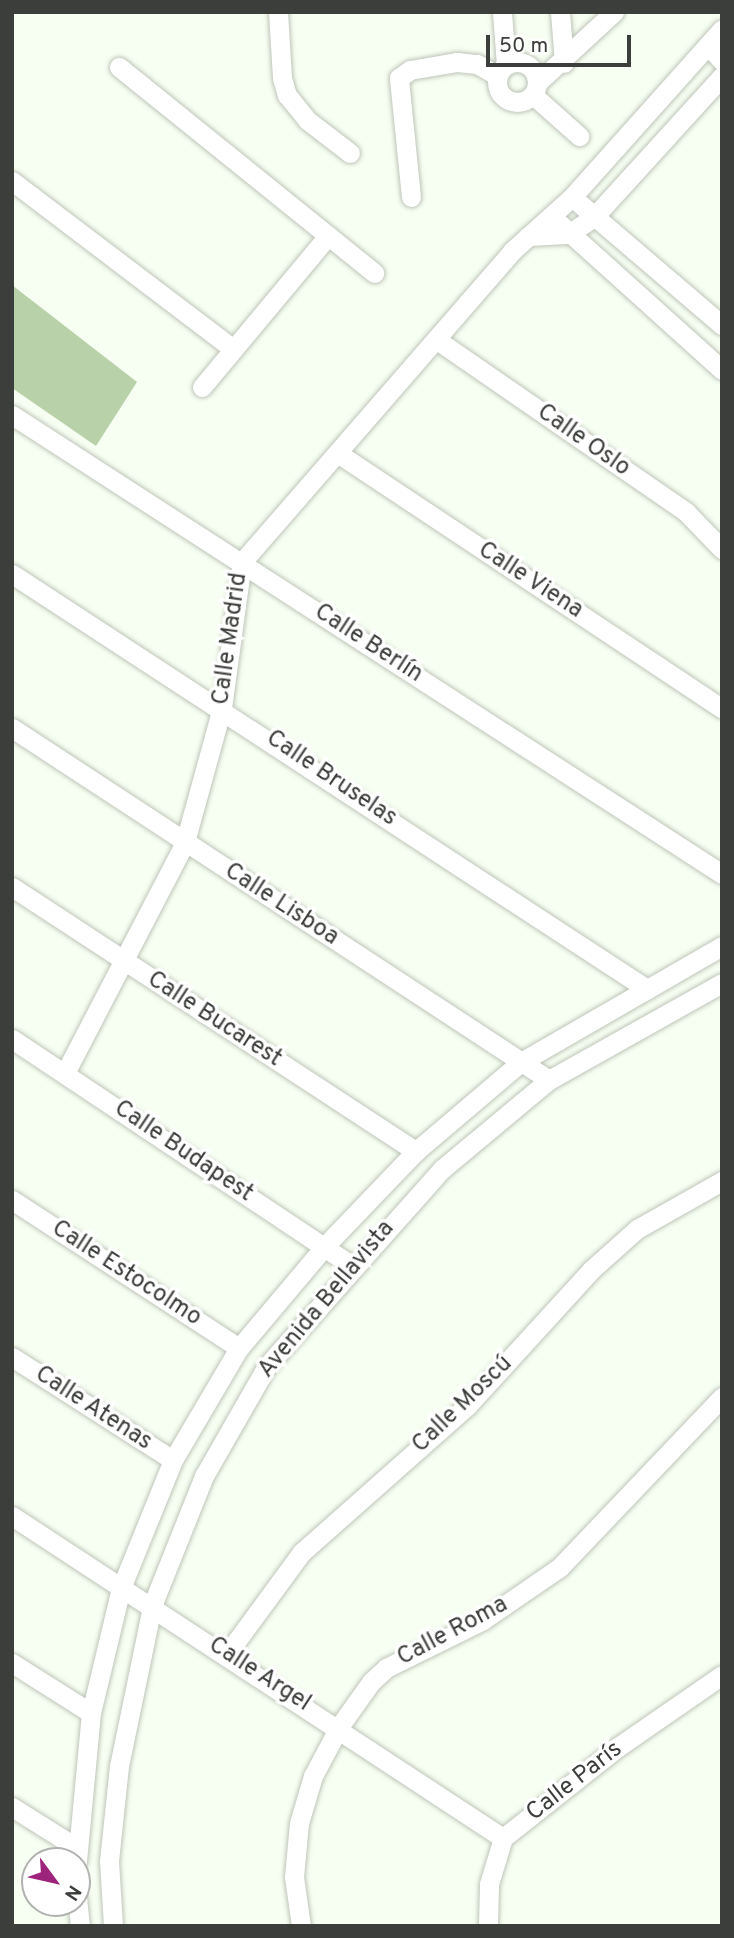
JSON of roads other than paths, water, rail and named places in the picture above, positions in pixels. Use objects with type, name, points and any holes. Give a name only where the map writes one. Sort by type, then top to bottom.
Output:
[{"type":"street","points":[[278,12],[282,78],[287,95],[307,120],[350,152]]},
{"type":"street","points":[[502,12],[502,70],[498,90],[507,100],[521,102],[614,12]]},
{"type":"street","points":[[559,12],[564,63]]},
{"type":"street","points":[[722,29],[572,197],[552,215],[568,234],[722,370]]},
{"type":"street","points":[[708,45],[722,61]]},
{"type":"street","points":[[411,197],[399,78],[410,70],[457,62],[502,70],[527,64],[535,89],[579,136]]},
{"type":"street","points":[[119,67],[374,273]]},
{"type":"street","points":[[528,236],[568,234],[593,218],[722,76]]},
{"type":"street","points":[[12,181],[233,349]]},
{"type":"street","points":[[572,197],[593,218],[722,325]]},
{"type":"street","name":"Calle Madrid","points":[[65,1073],[125,963],[185,842],[222,708],[242,562],[528,236],[552,215]]},
{"type":"street","points":[[202,387],[328,236]]},
{"type":"street","name":"Calle Oslo","points":[[437,341],[686,512],[722,549]]},
{"type":"street","name":"Calle Berlín","points":[[12,415],[722,874]]},
{"type":"street","name":"Calle Viena","points":[[339,454],[722,708]]},
{"type":"street","name":"Calle Bruselas","points":[[12,574],[222,708],[647,989]]},
{"type":"street","name":"Calle Lisboa","points":[[12,728],[550,1080]]},
{"type":"street","name":"Calle Bucarest","points":[[12,887],[416,1152]]},
{"type":"street","name":"Avenida Bellavista","points":[[78,1847],[91,1713],[121,1588],[173,1460],[239,1348],[324,1247],[416,1152],[521,1062],[722,946]]},
{"type":"street","name":"Avenida Bellavista","points":[[113,1926],[109,1861],[119,1766],[152,1606],[204,1476],[267,1366],[353,1266],[442,1169],[550,1080],[722,983]]},
{"type":"street","name":"Calle Budapest","points":[[12,1039],[353,1266]]},
{"type":"street","name":"Calle Moscú","points":[[227,1654],[302,1552],[467,1406],[591,1270],[637,1229],[722,1181]]},
{"type":"street","name":"Calle Estocolmo","points":[[12,1200],[239,1348]]},
{"type":"street","name":"Calle Atenas","points":[[12,1357],[173,1460]]},
{"type":"street","name":"Calle Roma","points":[[302,1926],[294,1877],[299,1823],[313,1776],[339,1727],[386,1668],[483,1620],[560,1567],[722,1397]]},
{"type":"street","name":"Calle Argel","points":[[12,1516],[339,1727],[503,1838]]},
{"type":"street","points":[[12,1663],[91,1713]]},
{"type":"street","name":"Calle París","points":[[488,1926],[489,1884],[503,1838],[618,1747],[722,1675]]},
{"type":"street","points":[[12,1807],[67,1847]]}]
